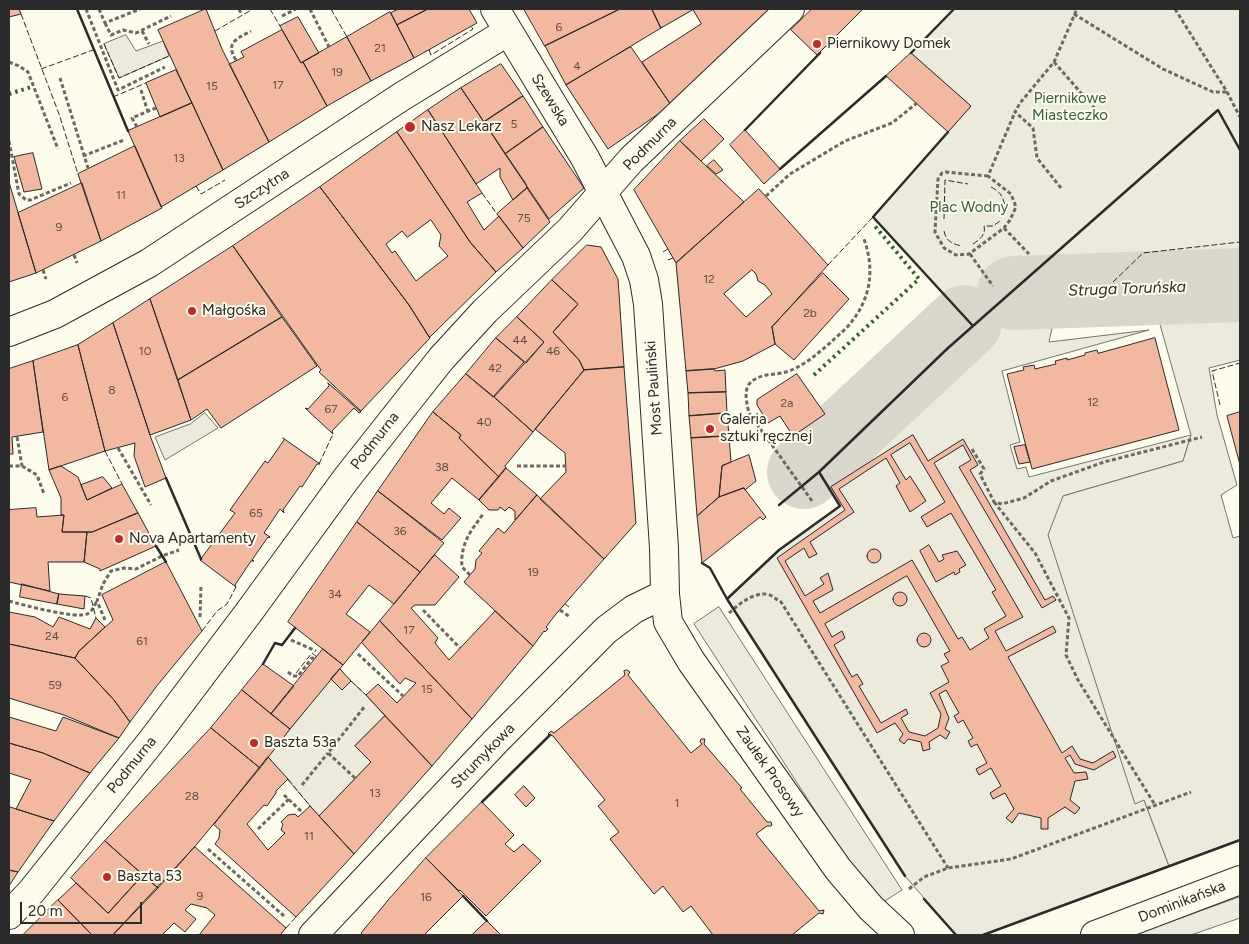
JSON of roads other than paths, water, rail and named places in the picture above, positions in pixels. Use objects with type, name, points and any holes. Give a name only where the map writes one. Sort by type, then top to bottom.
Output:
[{"type":"street","name":"Podmurna","points":[[9,915],[31,892],[154,738],[346,479],[441,359],[485,311],[570,230],[631,160],[790,9]]},
{"type":"street","name":"Szewska","points":[[501,20],[585,158],[603,193]]},
{"type":"street","name":"Szczytna","points":[[9,332],[55,314],[149,263],[401,97],[501,20]]},
{"type":"street","name":"Most Pauliński","points":[[603,193],[636,256],[648,304],[664,548],[665,594]]},
{"type":"street","name":"Zaułek Prosowy","points":[[665,594],[668,622],[691,661],[838,869],[871,908],[900,935]]},
{"type":"street","name":"Strumykowa","points":[[313,935],[496,742],[606,630],[634,609],[665,594]]},
{"type":"street","name":"Dominikańska","points":[[1095,935],[1240,880]]},
{"type":"waterway","name":"Struga Toruńska","points":[[1014,293],[1240,285]]},
{"type":"waterway","name":"Struga Toruńska","points":[[804,472],[965,322]]},
{"type":"place","name":"Piernikowy Domek","points":[[817,44]]},
{"type":"place","name":"Nasz Lekarz","points":[[410,127]]},
{"type":"place","name":"Małgośka","points":[[192,311]]},
{"type":"place","name":"Galeria sztuki ręcznej","points":[[710,429]]},
{"type":"place","name":"Nova Apartamenty","points":[[119,539]]},
{"type":"place","name":"Baszta 53a","points":[[254,743]]},
{"type":"place","name":"Baszta 53","points":[[107,877]]},
{"type":"park label","name":"Piernikowe Miasteczko","points":[[1070,108]]},
{"type":"park label","name":"Plac Wodny","points":[[969,208]]}]
